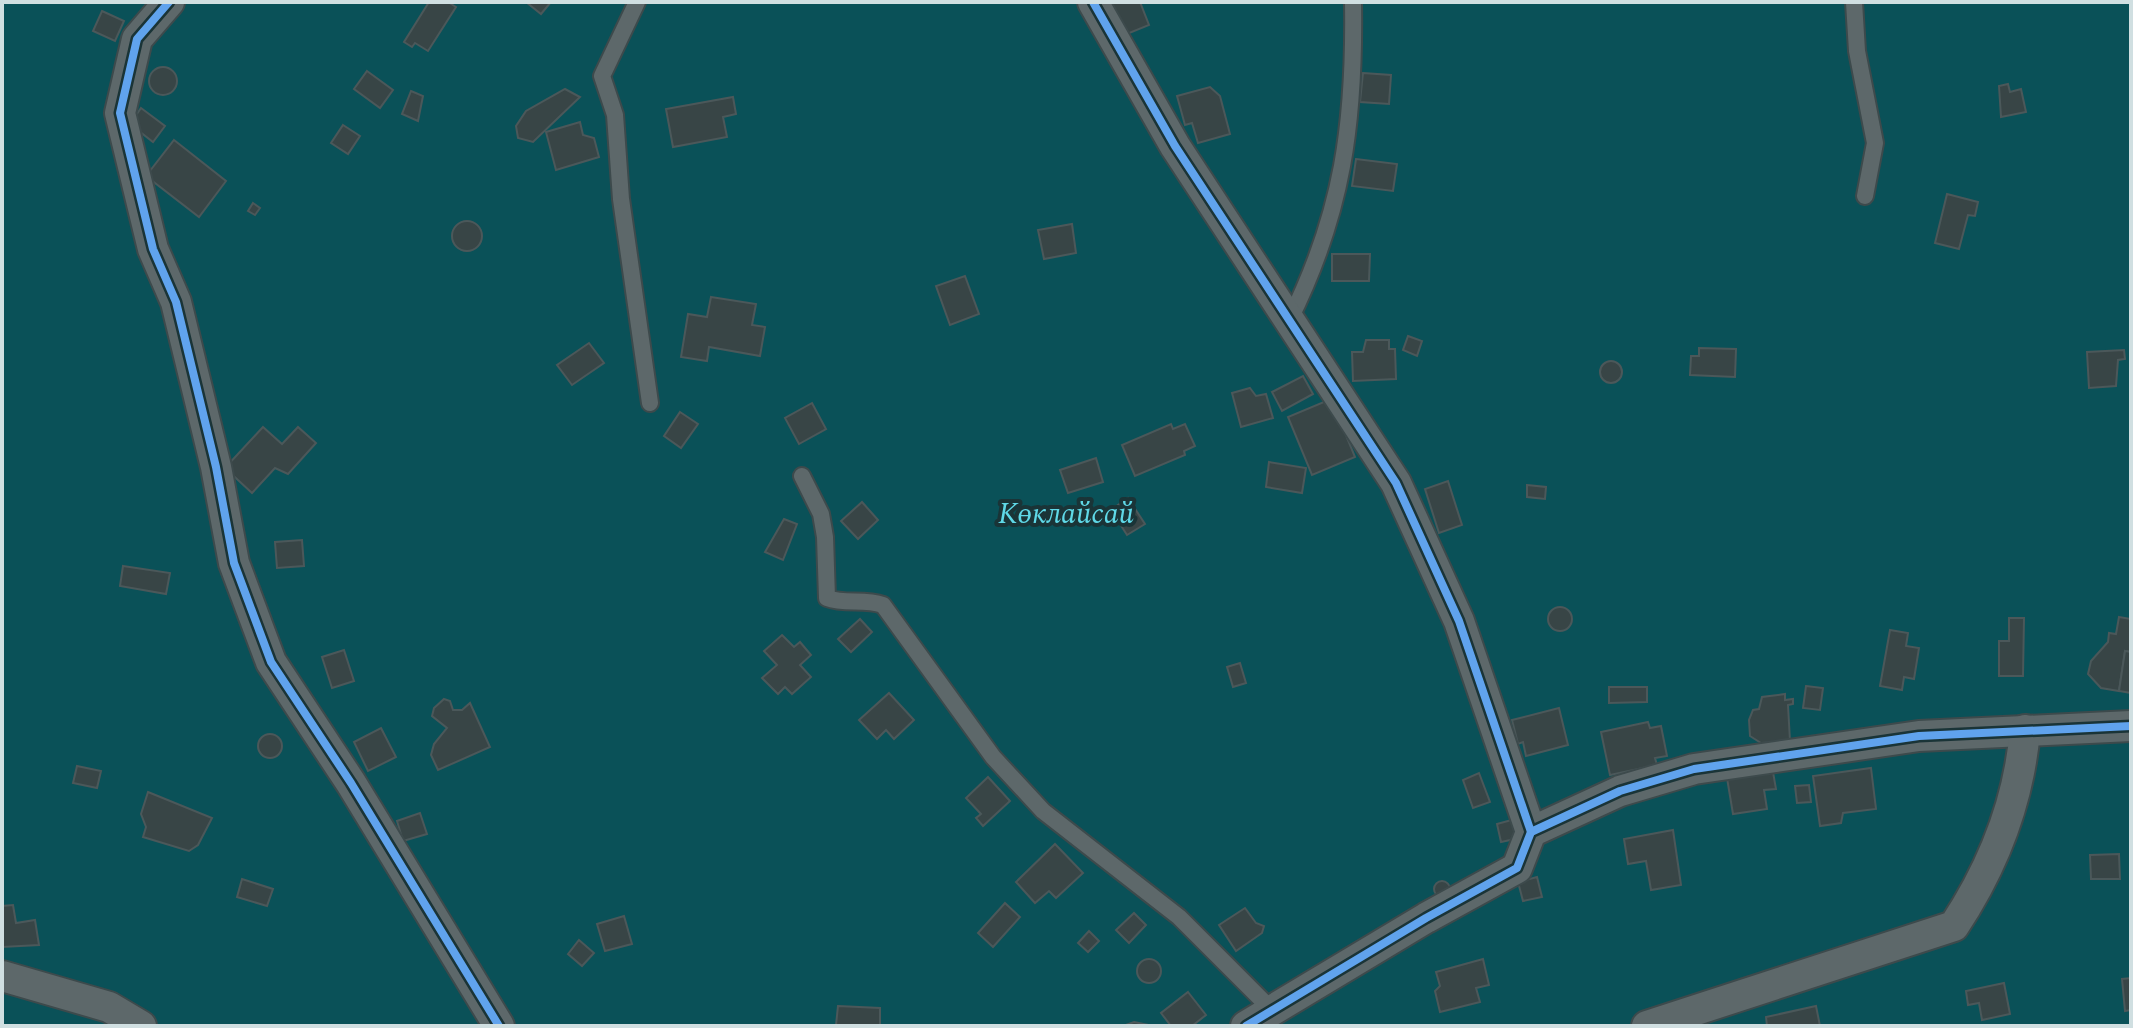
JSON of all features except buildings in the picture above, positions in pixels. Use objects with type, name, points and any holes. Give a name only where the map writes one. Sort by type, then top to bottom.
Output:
[{"type":"street","points":[[169,2],[137,39],[120,113],[153,249],[176,302],[216,467],[234,563],[271,662],[351,783],[499,1026]]},
{"type":"street","points":[[1093,2],[1175,146],[1396,483],[1459,621],[1531,832],[1517,868],[1246,1026]]},
{"type":"street","points":[[1531,832],[1620,791],[1694,769],[1919,736],[2131,726]]},
{"type":"street","points":[[1647,1026],[1954,926],[1972,899],[2007,820],[2021,777],[2025,730]]},
{"type":"street","points":[[2,976],[109,1007],[141,1026]]},
{"type":"lane","points":[[637,2],[602,76],[615,115],[621,199],[650,403]]},
{"type":"lane","points":[[1289,321],[1309,281],[1334,210],[1346,158],[1354,62],[1353,2]]},
{"type":"lane","points":[[1854,2],[1864,92],[1875,143],[1865,196]]},
{"type":"lane","points":[[802,476],[823,526],[827,598],[837,602],[869,600],[883,605],[993,757],[1043,811],[1179,917],[1271,1009]]},
{"type":"green space","name":"Көклайсай","points":[[2,2],[2131,2],[2131,1026],[2,1026]]},
{"type":"cycle path","points":[[169,2],[137,39],[120,113],[153,249],[176,302],[216,467],[234,563],[271,662],[351,783],[499,1026]]},
{"type":"cycle path","points":[[1093,2],[1175,146],[1396,483],[1459,621],[1531,832]]},
{"type":"cycle path","points":[[1246,1026],[1426,918],[1517,868],[1531,832],[1620,791],[1694,769],[1919,736],[2131,726]]}]
